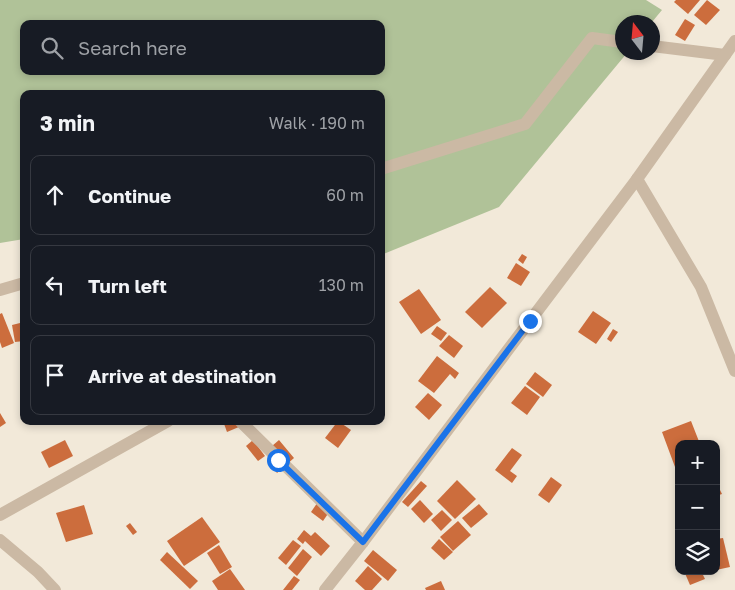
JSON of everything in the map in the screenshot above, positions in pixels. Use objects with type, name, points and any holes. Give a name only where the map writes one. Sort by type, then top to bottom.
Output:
[{"type":"street","points":[[385,168],[525,124],[592,38],[615,41]]},
{"type":"street","points":[[325,590],[637,179],[735,42]]},
{"type":"street","points":[[660,47],[726,55]]},
{"type":"street","points":[[637,179],[700,287],[735,371]]},
{"type":"street","points":[[0,290],[20,284]]},
{"type":"street","points":[[0,515],[161,425]]},
{"type":"street","points":[[244,425],[363,542]]},
{"type":"street","points":[[0,540],[38,572],[55,590]]},
{"type":"green space","points":[[0,0],[646,0],[662,10],[658,15],[615,15],[615,60],[621,60],[499,207],[385,253],[385,90],[20,90],[20,240],[0,243]]},
{"type":"building","points":[[676,0],[700,0],[688,14],[674,2]]},
{"type":"building","points":[[707,0],[720,10],[706,25],[694,15]]},
{"type":"building","points":[[685,19],[695,25],[685,41],[675,35]]},
{"type":"building","points":[[522,254],[527,257],[523,264],[518,260]]},
{"type":"building","points":[[516,263],[530,272],[521,286],[507,278]]},
{"type":"building","points":[[490,287],[507,303],[482,328],[465,312]]},
{"type":"building","points":[[419,289],[441,320],[421,334],[399,302]]},
{"type":"building","points":[[593,311],[611,323],[596,344],[578,332]]},
{"type":"building","points":[[2,313],[14,343],[2,348],[0,342],[0,314]]},
{"type":"building","points":[[20,323],[20,341],[15,342],[12,325]]},
{"type":"building","points":[[437,326],[447,333],[441,341],[431,334]]},
{"type":"building","points":[[613,329],[618,332],[611,342],[607,339]]},
{"type":"building","points":[[449,335],[463,346],[454,358],[439,346]]},
{"type":"building","points":[[437,356],[459,373],[455,379],[450,374],[434,393],[418,381]]},
{"type":"building","points":[[535,372],[552,385],[543,397],[526,384]]},
{"type":"building","points":[[525,386],[540,397],[527,415],[511,403]]},
{"type":"building","points":[[428,393],[442,405],[429,420],[415,407]]},
{"type":"building","points":[[0,413],[6,423],[0,427]]},
{"type":"building","points":[[691,421],[698,440],[675,440],[675,467],[662,432]]},
{"type":"building","points":[[224,425],[244,425],[227,432]]},
{"type":"building","points":[[335,425],[344,425],[351,430],[338,448],[325,438]]},
{"type":"building","points":[[65,440],[73,456],[49,468],[41,452]]},
{"type":"building","points":[[253,440],[265,456],[258,461],[246,446]]},
{"type":"building","points":[[279,440],[294,458],[277,473],[267,461],[270,459],[265,452]]},
{"type":"building","points":[[512,448],[522,455],[510,471],[517,476],[512,483],[495,470]]},
{"type":"building","points":[[551,477],[562,485],[549,503],[538,495]]},
{"type":"building","points":[[457,480],[476,499],[455,519],[437,501]]},
{"type":"building","points":[[421,481],[427,486],[408,507],[402,502]]},
{"type":"building","points":[[320,499],[332,508],[323,521],[311,512]]},
{"type":"building","points":[[420,500],[433,514],[424,523],[411,509]]},
{"type":"building","points":[[479,504],[488,514],[471,528],[462,518]]},
{"type":"building","points":[[84,505],[93,534],[66,542],[56,513]]},
{"type":"building","points":[[442,510],[452,520],[441,531],[431,520]]},
{"type":"building","points":[[202,517],[220,542],[184,566],[167,541]]},
{"type":"building","points":[[458,521],[471,535],[453,551],[440,537]]},
{"type":"building","points":[[130,523],[137,532],[133,535],[126,526]]},
{"type":"building","points":[[304,530],[311,536],[315,532],[330,546],[321,556],[305,541],[303,544],[297,539]]},
{"type":"building","points":[[720,538],[723,538],[730,567],[720,569]]},
{"type":"building","points":[[439,539],[453,552],[444,560],[431,548]]},
{"type":"building","points":[[293,540],[301,546],[286,565],[278,558]]},
{"type":"building","points":[[219,545],[232,567],[220,574],[207,553]]},
{"type":"building","points":[[303,549],[312,557],[297,576],[288,568]]},
{"type":"building","points":[[373,550],[397,570],[388,581],[364,561]]},
{"type":"building","points":[[167,552],[198,581],[190,589],[160,560]]},
{"type":"building","points":[[368,566],[382,579],[372,590],[365,590],[355,581]]},
{"type":"building","points":[[230,569],[245,590],[218,590],[212,581]]},
{"type":"building","points":[[686,575],[703,575],[705,579],[690,585]]},
{"type":"building","points":[[294,576],[300,580],[292,590],[283,590]]},
{"type":"building","points":[[441,581],[445,590],[426,590],[425,588]]},
{"type":"route","points":[[278,460],[363,542],[530,321]]}]
